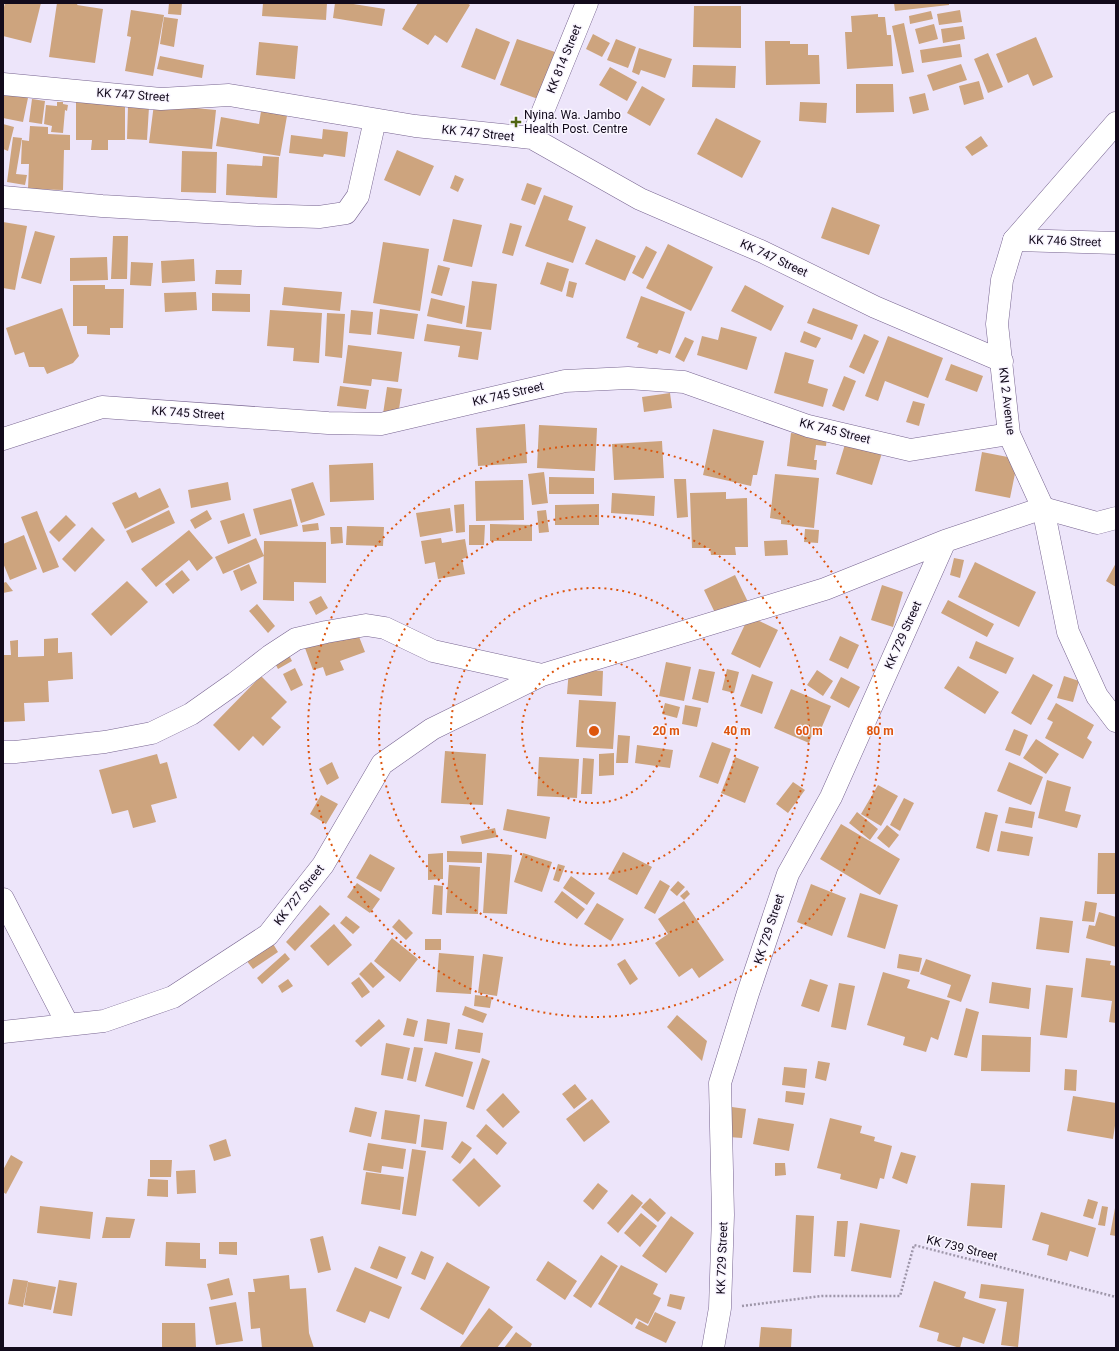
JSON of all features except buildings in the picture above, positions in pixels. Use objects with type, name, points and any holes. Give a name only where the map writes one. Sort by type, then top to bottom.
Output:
[{"type":"street","name":"KK 814 Street","points":[[532,138],[587,3]]},
{"type":"street","name":"KK 747 Street","points":[[3,84],[161,99],[229,96],[415,126],[532,138],[640,199],[763,252],[875,307],[1002,361]]},
{"type":"street","points":[[3,197],[102,206],[257,215],[320,217],[346,213],[358,196],[375,120]]},
{"type":"street","name":"KN 2 Avenue","points":[[1116,123],[1014,240],[1002,280],[997,324],[1009,434],[1042,508],[1068,632],[1097,696],[1116,721]]},
{"type":"street","name":"KK 746 Street","points":[[1014,240],[1116,243]]},
{"type":"street","name":"KK 745 Street","points":[[3,440],[102,408],[328,423],[381,424],[565,381],[628,378],[684,382],[808,426],[910,450],[1009,434]]},
{"type":"street","points":[[1042,508],[1097,523],[1116,518]]},
{"type":"street","name":"KK 727 Street","points":[[3,1032],[104,1021],[173,997],[268,935],[323,865],[382,764],[432,729],[542,675],[825,589],[945,541],[1042,508]]},
{"type":"street","name":"KK 729 Street","points":[[713,1348],[720,1308],[723,1216],[720,1084],[748,993],[788,874],[831,797],[945,541]]},
{"type":"street","points":[[3,752],[105,742],[152,733],[191,714],[270,656],[296,639],[366,625],[385,628],[434,651],[542,675]]},
{"type":"street","points":[[3,899],[10,925],[68,1025]]},
{"type":"path","name":"KK 739 Street","points":[[720,1308],[822,1296],[900,1296],[914,1245],[1116,1297]]},
{"type":"place","name":"Nyina. Wa. Jambo Health Post. Centre","points":[[516,122]]}]
